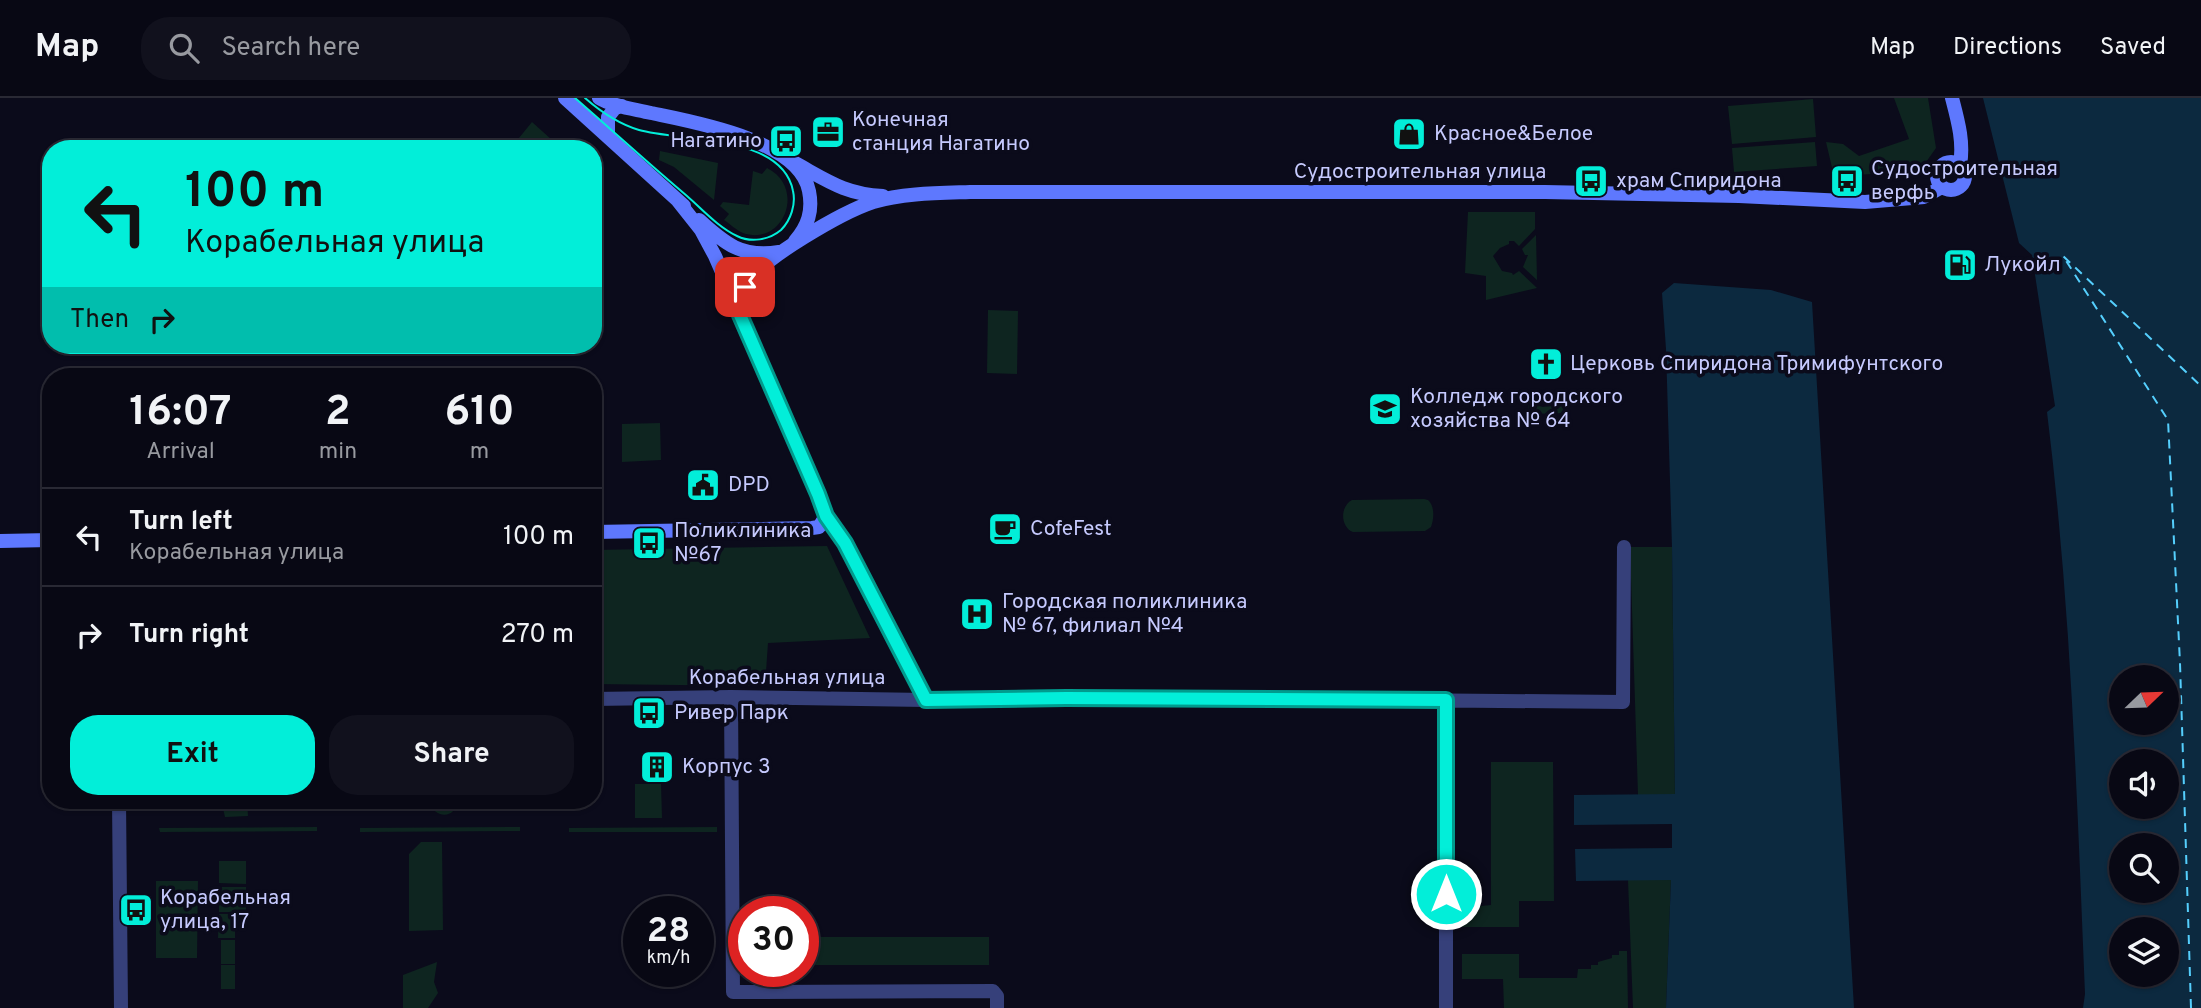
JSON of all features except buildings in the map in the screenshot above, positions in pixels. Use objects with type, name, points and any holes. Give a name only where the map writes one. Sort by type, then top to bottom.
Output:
[{"type":"street","points":[[565,98],[678,201],[733,248],[745,253],[764,255],[786,248],[857,209],[896,197]]},
{"type":"street","points":[[600,98],[622,106],[715,127],[758,143],[845,190],[861,195],[896,197]]},
{"type":"street","name":"Судостроительная улица","points":[[896,197],[970,192],[1545,192],[1866,202],[1924,197],[1942,187],[1937,179],[1940,167],[1947,162],[1960,165],[1961,134],[1952,98]]},
{"type":"street","points":[[608,136],[608,117],[615,108],[622,106]]},
{"type":"street","points":[[740,315],[740,297],[748,282],[804,230],[809,217],[811,200],[808,185],[788,159]]},
{"type":"street","points":[[678,201],[701,230],[716,256],[826,516],[845,543],[926,700]]},
{"type":"street","points":[[602,532],[812,528],[820,527],[826,516]]},
{"type":"street","points":[[0,541],[42,540]]},
{"type":"street","name":"Корабельная улица","points":[[602,699],[1066,698],[1623,702],[1624,547]]},
{"type":"street","points":[[731,697],[733,992],[993,991],[997,996],[997,1008]]},
{"type":"street","points":[[1446,700],[1446,1008]]},
{"type":"street","points":[[119,809],[121,1008]]},
{"type":"green space","points":[[1894,98],[1928,98],[1936,148],[1924,165],[1911,172],[1834,176],[1826,142],[1843,144],[1859,156],[1909,139]]},
{"type":"green space","points":[[1813,99],[1816,137],[1732,144],[1728,106]]},
{"type":"green space","points":[[532,122],[552,140],[517,140]]},
{"type":"green space","points":[[1815,142],[1817,166],[1734,172],[1732,148]]},
{"type":"green space","points":[[660,151],[718,163],[714,200],[674,167],[659,160]]},
{"type":"green space","points":[[767,168],[779,177],[786,189],[788,201],[785,213],[779,224],[769,232],[757,235],[743,233],[724,220],[729,214],[720,206],[723,202],[749,205],[753,171],[762,174]]},
{"type":"green space","points":[[1468,212],[1535,212],[1535,229],[1519,246],[1514,241],[1509,241],[1509,244],[1500,248],[1493,256],[1502,271],[1513,275],[1519,271],[1537,288],[1486,300],[1486,276],[1465,273]]},
{"type":"green space","points":[[1536,235],[1537,280],[1523,267],[1528,255],[1525,255],[1522,249]]},
{"type":"green space","points":[[988,310],[1018,311],[1017,374],[987,373]]},
{"type":"green space","points":[[1528,403],[1543,407],[1566,403],[1567,413],[1529,414]]},
{"type":"green space","points":[[660,423],[661,460],[622,462],[622,424]]},
{"type":"green space","points":[[1424,499],[1432,506],[1433,513],[1431,527],[1425,531],[1353,532],[1344,521],[1345,507],[1352,500]]},
{"type":"green space","points":[[827,546],[870,638],[768,643],[765,686],[602,684],[602,550]]},
{"type":"green space","points":[[1630,547],[1672,547],[1675,795],[1638,795]]},
{"type":"green space","points":[[1491,762],[1553,762],[1554,901],[1519,901],[1519,927],[1462,927],[1462,908],[1491,905]]},
{"type":"green space","points":[[635,784],[661,784],[662,818],[635,818]]},
{"type":"green space","points":[[223,809],[248,809],[248,816],[225,817]]},
{"type":"green space","points":[[432,809],[454,809],[444,815]]},
{"type":"green space","points":[[317,827],[317,831],[160,832],[159,828]]},
{"type":"green space","points":[[520,827],[520,831],[360,832],[360,828]]},
{"type":"green space","points":[[717,827],[717,832],[569,832],[569,828]]},
{"type":"green space","points":[[421,842],[442,842],[443,930],[409,931],[409,854]]},
{"type":"green space","points":[[219,861],[246,861],[246,884],[219,883]]},
{"type":"green space","points":[[1628,880],[1671,880],[1666,1008],[1633,1008]]},
{"type":"green space","points":[[156,881],[198,881],[197,958],[156,958]]},
{"type":"green space","points":[[219,887],[246,887],[246,912],[219,912]]},
{"type":"green space","points":[[219,914],[235,914],[235,938],[218,938]]},
{"type":"green space","points":[[819,937],[989,937],[989,965],[819,965]]},
{"type":"green space","points":[[221,940],[235,940],[235,964],[221,964]]},
{"type":"green space","points":[[1619,951],[1627,951],[1628,1008],[1504,1008],[1503,979],[1462,979],[1462,954],[1519,954],[1519,978],[1577,978],[1578,969],[1591,969],[1591,965],[1598,965],[1598,962],[1612,958],[1612,955],[1619,955]]},
{"type":"green space","points":[[437,962],[434,982],[438,993],[428,1008],[403,1008],[403,975]]},
{"type":"green space","points":[[221,965],[235,965],[235,989],[221,989]]},
{"type":"water","points":[[1983,98],[2201,98],[2201,1008],[2083,1008],[2085,994],[2072,702],[2062,557],[2047,412],[2055,406],[2032,255],[2019,243]]},
{"type":"water","points":[[1674,283],[1771,290],[1812,302],[1854,1008],[1666,1008],[1671,880],[1576,881],[1575,849],[1672,848],[1672,824],[1574,825],[1574,795],[1675,794],[1672,547],[1662,293]]},
{"type":"ferry route","points":[[2191,1008],[2180,663],[2168,420],[2063,256],[2201,386]]},
{"type":"tram line","points":[[575,98],[730,232],[742,238],[760,239],[781,230],[788,222],[793,206],[793,191],[785,173],[770,159],[728,144],[639,130],[610,117],[585,98]]},
{"type":"place","name":"Конечная станция Нагатино","points":[[828,132]]},
{"type":"place","name":"Красное&Белое","points":[[1409,134]]},
{"type":"place","name":"Нагатино","points":[[786,141]]},
{"type":"place","name":"храм Спиридона","points":[[1591,181]]},
{"type":"place","name":"Судостроительная верфь","points":[[1847,181]]},
{"type":"place","name":"Лукойл","points":[[1960,265]]},
{"type":"place","name":"Церковь Спиридона Тримифунтского","points":[[1546,364]]},
{"type":"place","name":"Колледж городского хозяйства № 64","points":[[1385,409]]},
{"type":"place","name":"DPD","points":[[703,485]]},
{"type":"place","name":"CofeFest","points":[[1005,529]]},
{"type":"place","name":"Поликлиника №67","points":[[649,543]]},
{"type":"place","name":"Городская поликлиника № 67, филиал №4","points":[[977,614]]},
{"type":"place","name":"Ривер Парк","points":[[649,713]]},
{"type":"place","name":"Корпус 3","points":[[657,767]]},
{"type":"place","name":"Корабельная улица, 17","points":[[136,910]]},
{"type":"route","points":[[745,287],[740,297],[740,315],[826,516],[845,543],[926,700],[1446,700],[1446,894]]}]
